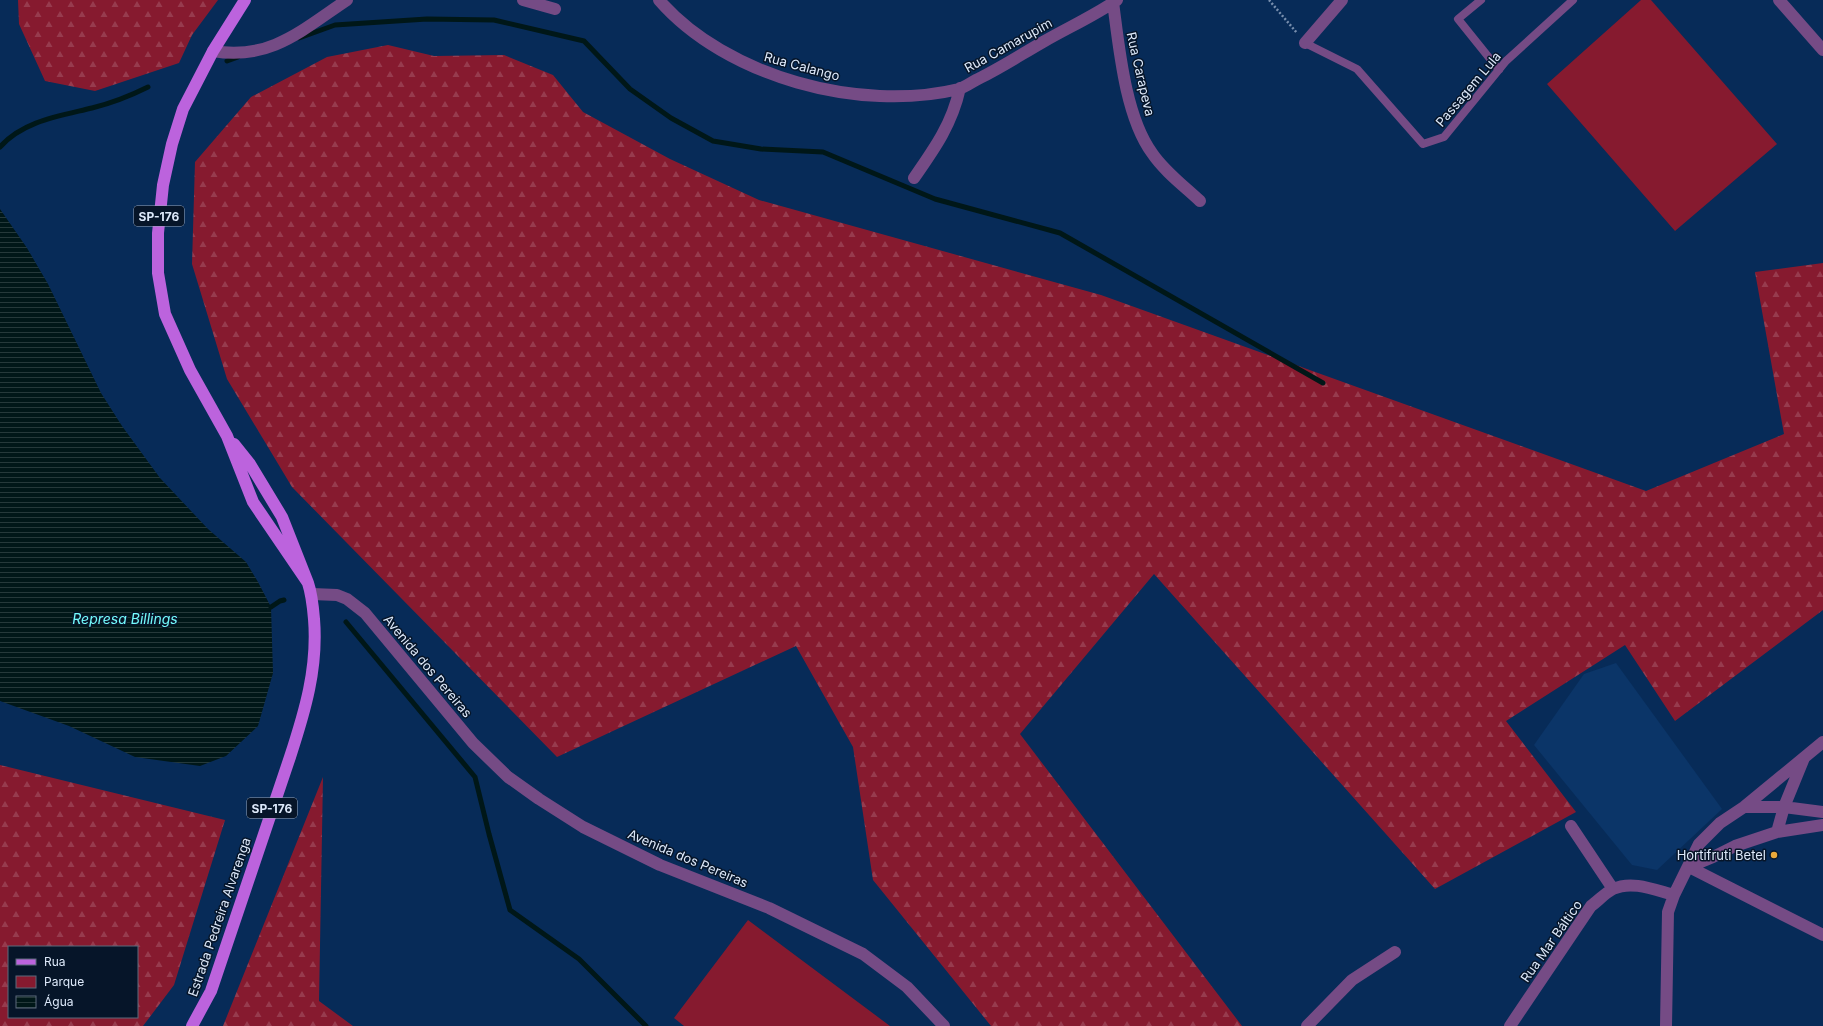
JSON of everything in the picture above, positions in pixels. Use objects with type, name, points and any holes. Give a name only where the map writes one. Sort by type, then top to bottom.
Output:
[{"type":"main road","name":"Estrada Pedreira Alvarenga","points":[[245,0],[213,51],[183,109],[172,144],[162,193],[158,233],[158,273],[165,314],[190,370],[227,436],[253,502],[310,588]]},
{"type":"main road","name":"Estrada Pedreira Alvarenga","points":[[192,1026],[210,991],[303,718],[311,684],[314,662],[315,635],[310,588],[282,517],[250,464],[227,436]]},
{"type":"street","points":[[213,51],[231,54],[249,53],[273,46],[294,36],[347,0]]},
{"type":"street","points":[[523,0],[556,9]]},
{"type":"street","name":"Rua Calango","points":[[659,0],[674,18],[720,50],[753,67],[792,81],[822,89],[859,94],[914,96],[960,88]]},
{"type":"street","points":[[1305,43],[1342,0]]},
{"type":"street","points":[[1778,0],[1823,50]]},
{"type":"street","name":"Rua Camarupim","points":[[914,178],[943,136],[956,106],[960,88],[1002,67],[1115,1]]},
{"type":"street","name":"Rua Carapeva","points":[[1115,1],[1122,66],[1130,100],[1141,133],[1152,153],[1167,170],[1200,201]]},
{"type":"street","name":"Avenida dos Pereiras","points":[[310,588],[347,598],[365,613],[473,743],[508,776],[539,799],[583,827],[660,865],[769,908],[863,954],[907,987],[944,1026]]},
{"type":"street","points":[[1666,1026],[1668,912],[1674,895],[1699,844],[1720,823],[1744,807],[1823,742]]},
{"type":"street","points":[[1777,832],[1784,807],[1804,757]]},
{"type":"street","points":[[1744,807],[1784,807],[1823,812]]},
{"type":"street","points":[[1689,867],[1735,846],[1777,832],[1823,825]]},
{"type":"street","points":[[1571,826],[1613,889]]},
{"type":"street","points":[[1689,867],[1823,935]]},
{"type":"street","name":"Rua Mar Báltico","points":[[1510,1026],[1591,906],[1613,889],[1624,886],[1637,886],[1674,895]]},
{"type":"street","points":[[1308,1026],[1352,980],[1395,952]]},
{"type":"lane","points":[[1481,0],[1458,19],[1499,70]]},
{"type":"lane","name":"Passagem Lula","points":[[1305,43],[1357,69],[1423,144],[1444,137],[1506,61],[1573,0]]},
{"type":"path","points":[[1269,0],[1305,43]]},
{"type":"shaded area","points":[[1616,663],[1722,809],[1657,870],[1632,865],[1534,745],[1584,674]]},
{"type":"green space","points":[[18,0],[218,0],[192,35],[179,63],[95,91],[45,81],[19,24]]},
{"type":"green space","points":[[1641,0],[1651,0],[1777,144],[1675,231],[1547,84]]},
{"type":"green space","points":[[388,45],[434,56],[504,55],[553,75],[583,112],[670,159],[759,200],[1101,295],[1646,491],[1784,434],[1755,272],[1823,263],[1823,610],[1675,721],[1625,645],[1506,721],[1576,812],[1435,889],[1154,574],[1020,734],[1242,1026],[991,1026],[873,880],[853,747],[796,646],[557,757],[292,487],[227,379],[192,264],[195,162],[251,97],[327,57]]},
{"type":"green space","points":[[0,765],[225,820],[174,985],[143,1026],[0,1026]]},
{"type":"green space","points":[[323,777],[319,1001],[353,1026],[223,1026]]},
{"type":"green space","points":[[748,920],[890,1026],[684,1026],[674,1018]]},
{"type":"water","name":"Represa Billings","points":[[0,209],[27,248],[48,284],[101,393],[122,426],[160,478],[208,529],[246,562],[271,607],[273,673],[258,726],[226,756],[200,766],[135,757],[69,726],[0,701]]},
{"type":"waterway","points":[[299,38],[335,25],[427,19],[494,20],[584,41],[630,89],[671,118],[713,141],[761,149],[823,152],[935,199],[1060,233],[1323,383]]},
{"type":"waterway","points":[[227,61],[238,57]]},
{"type":"waterway","points":[[0,147],[9,138],[31,125],[54,117],[107,104],[148,87]]},
{"type":"waterway","points":[[271,607],[284,600]]},
{"type":"waterway","points":[[346,622],[475,777],[510,910],[579,959],[646,1026]]},
{"type":"place","name":"Hortifruti Betel","points":[[1774,855]]}]
